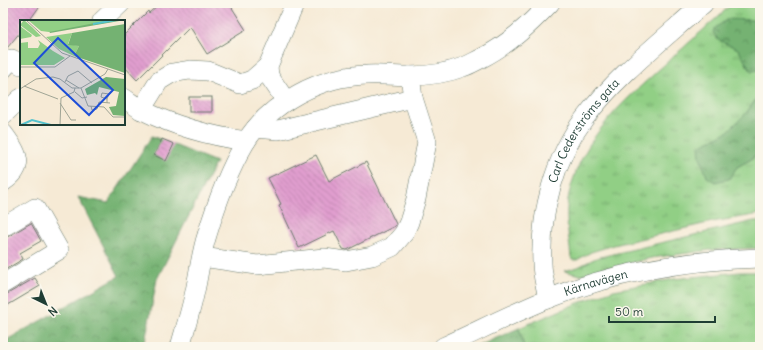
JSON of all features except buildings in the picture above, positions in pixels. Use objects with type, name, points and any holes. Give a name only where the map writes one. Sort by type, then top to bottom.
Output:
[{"type":"street","points":[[103,20],[121,3]]},
{"type":"street","points":[[141,110],[159,81],[172,74],[190,70],[208,72],[240,84],[252,80],[268,66],[295,3]]},
{"type":"street","points":[[180,347],[195,293],[206,236],[225,184],[237,158],[251,134],[286,101],[314,86],[341,78],[367,75],[410,76],[440,73],[464,67],[508,43],[550,3]]},
{"type":"street","name":"Carl Cederströms gata","points":[[548,299],[543,273],[542,235],[548,197],[561,158],[583,120],[598,101],[704,3]]},
{"type":"street","points":[[3,69],[12,59],[20,63]]},
{"type":"street","points":[[268,66],[269,76],[286,101]]},
{"type":"street","points":[[202,257],[257,265],[324,258],[346,261],[372,256],[392,247],[404,233],[409,222],[416,199],[427,142],[413,98],[410,76]]},
{"type":"street","points":[[125,99],[141,110],[179,125],[228,139],[278,130],[413,98]]},
{"type":"street","points":[[3,115],[20,99]]},
{"type":"street","points":[[3,133],[16,150],[18,156],[18,164],[15,171],[3,182]]},
{"type":"street","points":[[3,227],[35,208],[59,250],[3,284]]},
{"type":"street","name":"Kärnavägen","points":[[443,347],[548,299],[588,284],[629,273],[666,266],[702,261],[760,258]]},
{"type":"green space","points":[[733,3],[760,3],[760,26],[752,20],[738,49],[751,71],[760,70],[760,93],[747,112],[727,132],[699,147],[728,179],[737,167],[750,160],[760,152],[760,214],[712,222],[614,245],[591,252],[577,260],[573,260],[571,257],[567,226],[569,194],[575,173],[594,138],[618,108]]},
{"type":"green space","points":[[728,19],[752,20],[760,26],[760,70],[751,71],[738,49],[718,40],[713,32],[715,28]]},
{"type":"green space","points":[[760,93],[760,152],[750,160],[737,167],[729,179],[715,182],[707,177],[700,157],[699,146],[727,132],[747,112]]},
{"type":"green space","points":[[152,136],[216,162],[157,279],[144,347],[3,347],[3,342],[119,276],[78,197],[108,203]]},
{"type":"green space","points":[[754,221],[760,221],[760,248],[711,250],[651,258],[580,275],[564,271],[578,267],[596,258]]},
{"type":"green space","points":[[740,272],[760,272],[760,347],[524,347],[519,328],[578,303],[614,290],[674,279]]},
{"type":"green space","points":[[519,328],[524,347],[476,347]]}]
